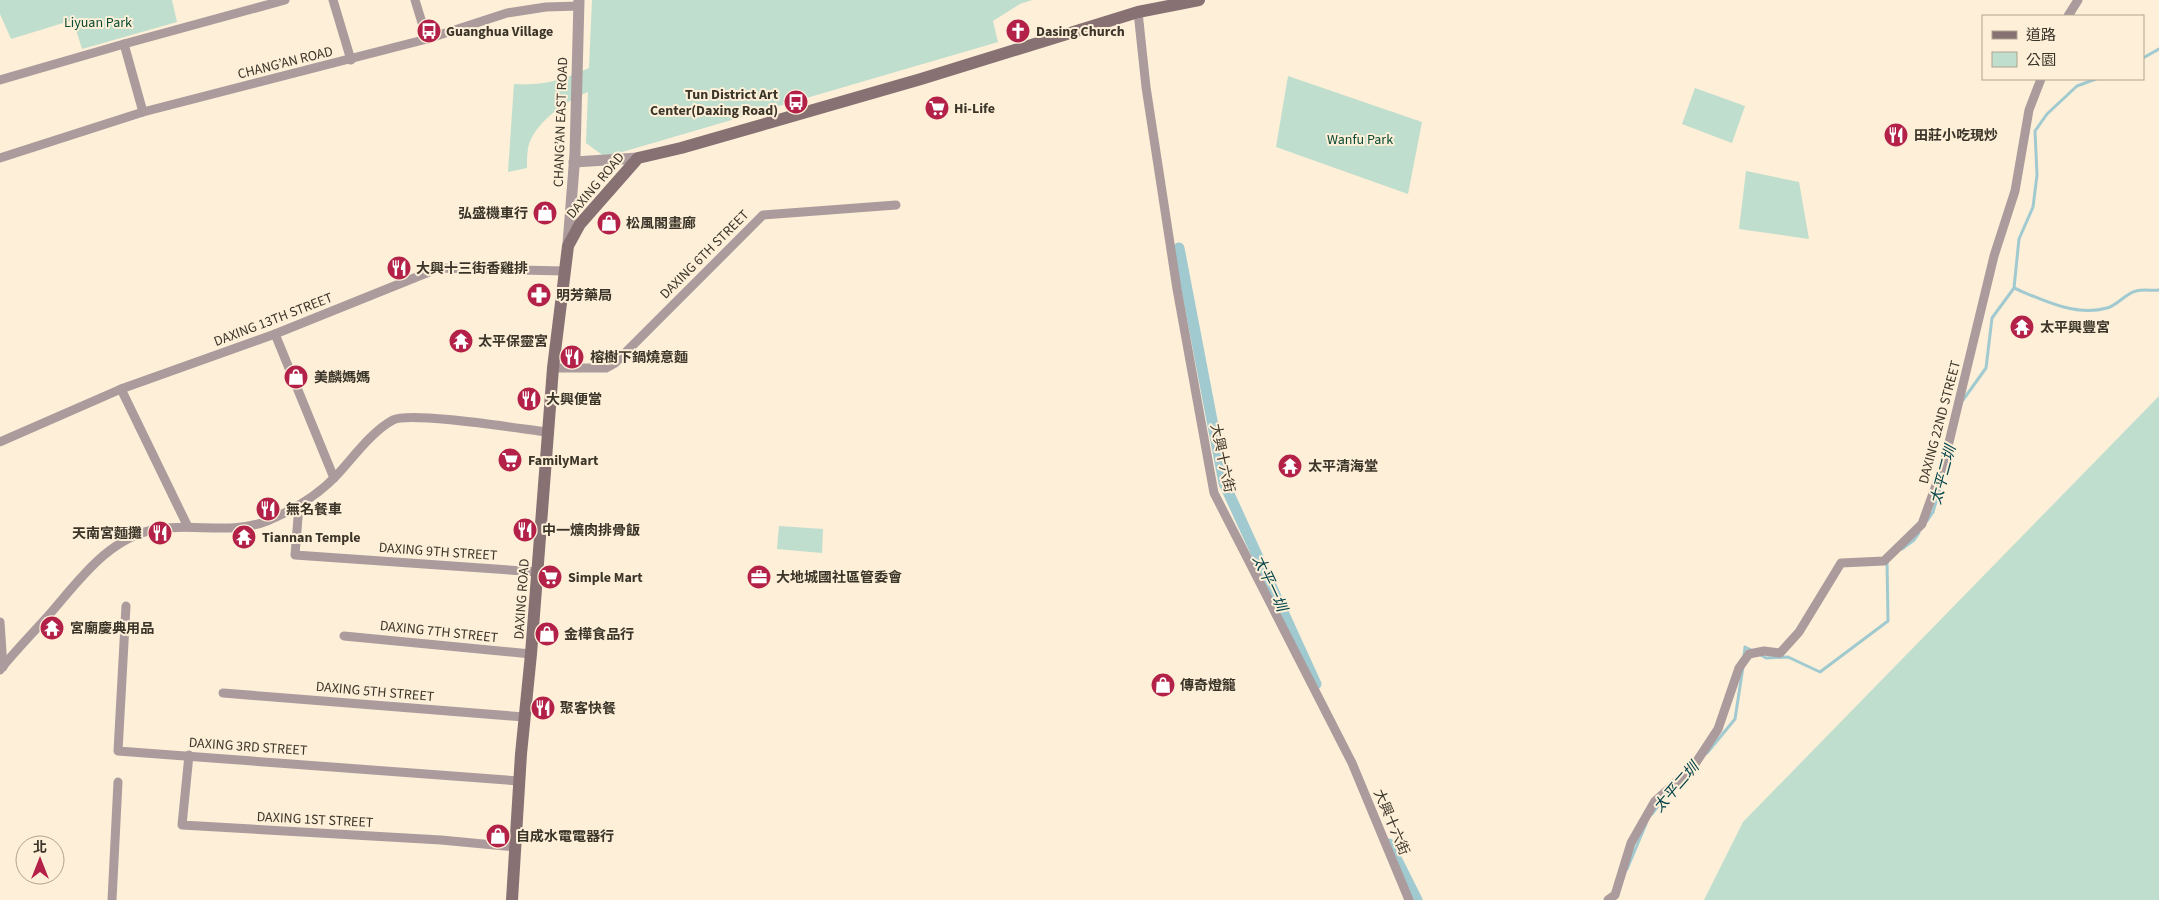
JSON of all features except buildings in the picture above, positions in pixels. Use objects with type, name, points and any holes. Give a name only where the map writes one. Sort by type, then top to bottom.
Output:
[{"type":"main road","name":"DAXING ROAD","points":[[512,900],[519,781],[524,717],[532,654],[553,368],[568,246],[580,224],[638,158],[682,148],[921,79],[1138,12],[1199,0]]},
{"type":"street","points":[[0,80],[285,0]]},
{"type":"street","points":[[333,0],[350,60]]},
{"type":"street","points":[[414,0],[427,39]]},
{"type":"street","points":[[2069,15],[2078,0]]},
{"type":"street","name":"CHANG’AN ROAD","points":[[0,158],[143,112],[350,60],[427,39],[507,13],[546,6],[579,3]]},
{"type":"street","name":"CHANG’AN EAST ROAD","points":[[568,246],[574,162],[579,3]]},
{"type":"street","name":"大興十六街","points":[[1138,12],[1146,87],[1176,289],[1214,493],[1352,764],[1409,900]]},
{"type":"street","points":[[124,44],[143,112]]},
{"type":"street","name":"DAXING 22ND STREET","points":[[1608,900],[1614,895],[1631,843],[1656,801],[1693,767],[1718,729],[1740,668],[1749,654],[1764,651],[1780,653],[1799,632],[1841,563],[1884,561],[1922,524],[1944,463],[1994,256],[2015,191],[2029,110],[2041,80]]},
{"type":"street","points":[[574,162],[638,158]]},
{"type":"street","name":"DAXING 6TH STREET","points":[[553,368],[606,368],[615,363],[763,215],[896,205]]},
{"type":"street","name":"DAXING 13TH STREET","points":[[0,442],[121,389],[275,334],[439,268],[565,271]]},
{"type":"street","points":[[275,334],[334,478]]},
{"type":"street","points":[[121,389],[188,527]]},
{"type":"street","points":[[1,668],[88,570],[108,552],[125,541],[157,529],[188,527],[230,529],[265,522],[299,505],[334,478],[377,433],[394,420],[426,418],[547,432]]},
{"type":"street","name":"DAXING 9TH STREET","points":[[299,505],[296,554],[538,572]]},
{"type":"street","name":"DAXING 3RD STREET","points":[[126,606],[118,751],[519,781]]},
{"type":"street","points":[[0,622],[1,668]]},
{"type":"street","name":"DAXING 7TH STREET","points":[[344,636],[532,654]]},
{"type":"street","name":"DAXING 5TH STREET","points":[[224,693],[524,717]]},
{"type":"street","name":"DAXING 1ST STREET","points":[[189,755],[182,825],[441,840],[516,847]]},
{"type":"street","points":[[112,900],[118,782]]},
{"type":"green space","name":"Liyuan Park","points":[[0,0],[172,0],[177,22],[82,49],[73,20],[11,39],[0,14]]},
{"type":"green space","points":[[592,0],[1032,0],[1020,4],[993,21],[998,42],[605,157],[586,143],[588,92],[562,106],[538,127],[529,144],[527,168],[508,172],[514,84],[535,84],[553,81],[589,68]]},
{"type":"green space","name":"Wanfu Park","points":[[1288,76],[1422,122],[1408,194],[1276,147]]},
{"type":"green space","points":[[1695,88],[1745,106],[1732,143],[1682,124]]},
{"type":"green space","points":[[1746,171],[1799,182],[1809,239],[1739,229]]},
{"type":"green space","points":[[2159,396],[2159,900],[1704,900],[1743,822]]},
{"type":"green space","points":[[779,526],[823,529],[822,553],[777,549]]},
{"type":"waterway","name":"太平二圳","points":[[2144,57],[2159,49]]},
{"type":"waterway","name":"太平二圳","points":[[1963,400],[1986,368],[1992,318],[2014,288],[2019,239],[2033,207],[2037,175],[2035,131],[2047,114],[2077,86],[2093,80]]},
{"type":"waterway","name":"太平一圳","points":[[1179,248],[1224,483],[1316,684]]},
{"type":"waterway","points":[[2014,288],[2059,306],[2083,310],[2107,308],[2136,291],[2159,290]]},
{"type":"waterway","name":"太平二圳","points":[[1927,521],[1933,512],[1942,481]]},
{"type":"waterway","name":"太平二圳","points":[[1902,549],[1914,540],[1919,533]]},
{"type":"waterway","name":"太平二圳","points":[[1759,654],[1766,658],[1788,657],[1820,672],[1888,621],[1887,560]]},
{"type":"waterway","name":"太平二圳","points":[[1744,656],[1745,647],[1753,651]]},
{"type":"waterway","name":"太平二圳","points":[[1707,753],[1735,719],[1743,667]]},
{"type":"waterway","name":"太平二圳","points":[[1652,814],[1666,795]]},
{"type":"waterway","name":"太平二圳","points":[[1627,869],[1646,824]]},
{"type":"waterway","name":"太平一圳","points":[[1389,844],[1417,900]]},
{"type":"place","name":"Guanghua Village","points":[[429,31]]},
{"type":"place","name":"Dasing Church","points":[[1018,31]]},
{"type":"place","name":"Tun District Art Center(Daxing Road)","points":[[796,102]]},
{"type":"place","name":"Hi-Life","points":[[937,108]]},
{"type":"place","name":"田莊小吃現炒","points":[[1896,135]]},
{"type":"place","name":"弘盛機車行","points":[[545,213]]},
{"type":"place","name":"松風閣畫廊","points":[[609,223]]},
{"type":"place","name":"大興十三街香雞排","points":[[399,268]]},
{"type":"place","name":"明芳藥局","points":[[539,295]]},
{"type":"place","name":"太平興豐宮","points":[[2022,327]]},
{"type":"place","name":"太平保靈宮","points":[[461,341]]},
{"type":"place","name":"榕樹下鍋燒意麵","points":[[572,357]]},
{"type":"place","name":"美麟媽媽","points":[[296,377]]},
{"type":"place","name":"大興便當","points":[[529,399]]},
{"type":"place","name":"FamilyMart","points":[[510,460]]},
{"type":"place","name":"太平清海堂","points":[[1290,466]]},
{"type":"place","name":"無名餐車","points":[[268,509]]},
{"type":"place","name":"中一爌肉排骨飯","points":[[525,530]]},
{"type":"place","name":"天南宮麵攤","points":[[160,533]]},
{"type":"place","name":"Tiannan Temple","points":[[244,537]]},
{"type":"place","name":"Simple Mart","points":[[550,577]]},
{"type":"place","name":"大地城國社區管委會","points":[[759,577]]},
{"type":"place","name":"宮廟慶典用品","points":[[52,628]]},
{"type":"place","name":"金樺食品行","points":[[547,634]]},
{"type":"place","name":"傳奇燈籠","points":[[1163,685]]},
{"type":"place","name":"聚客快餐","points":[[543,708]]},
{"type":"place","name":"自成水電電器行","points":[[498,836]]}]
